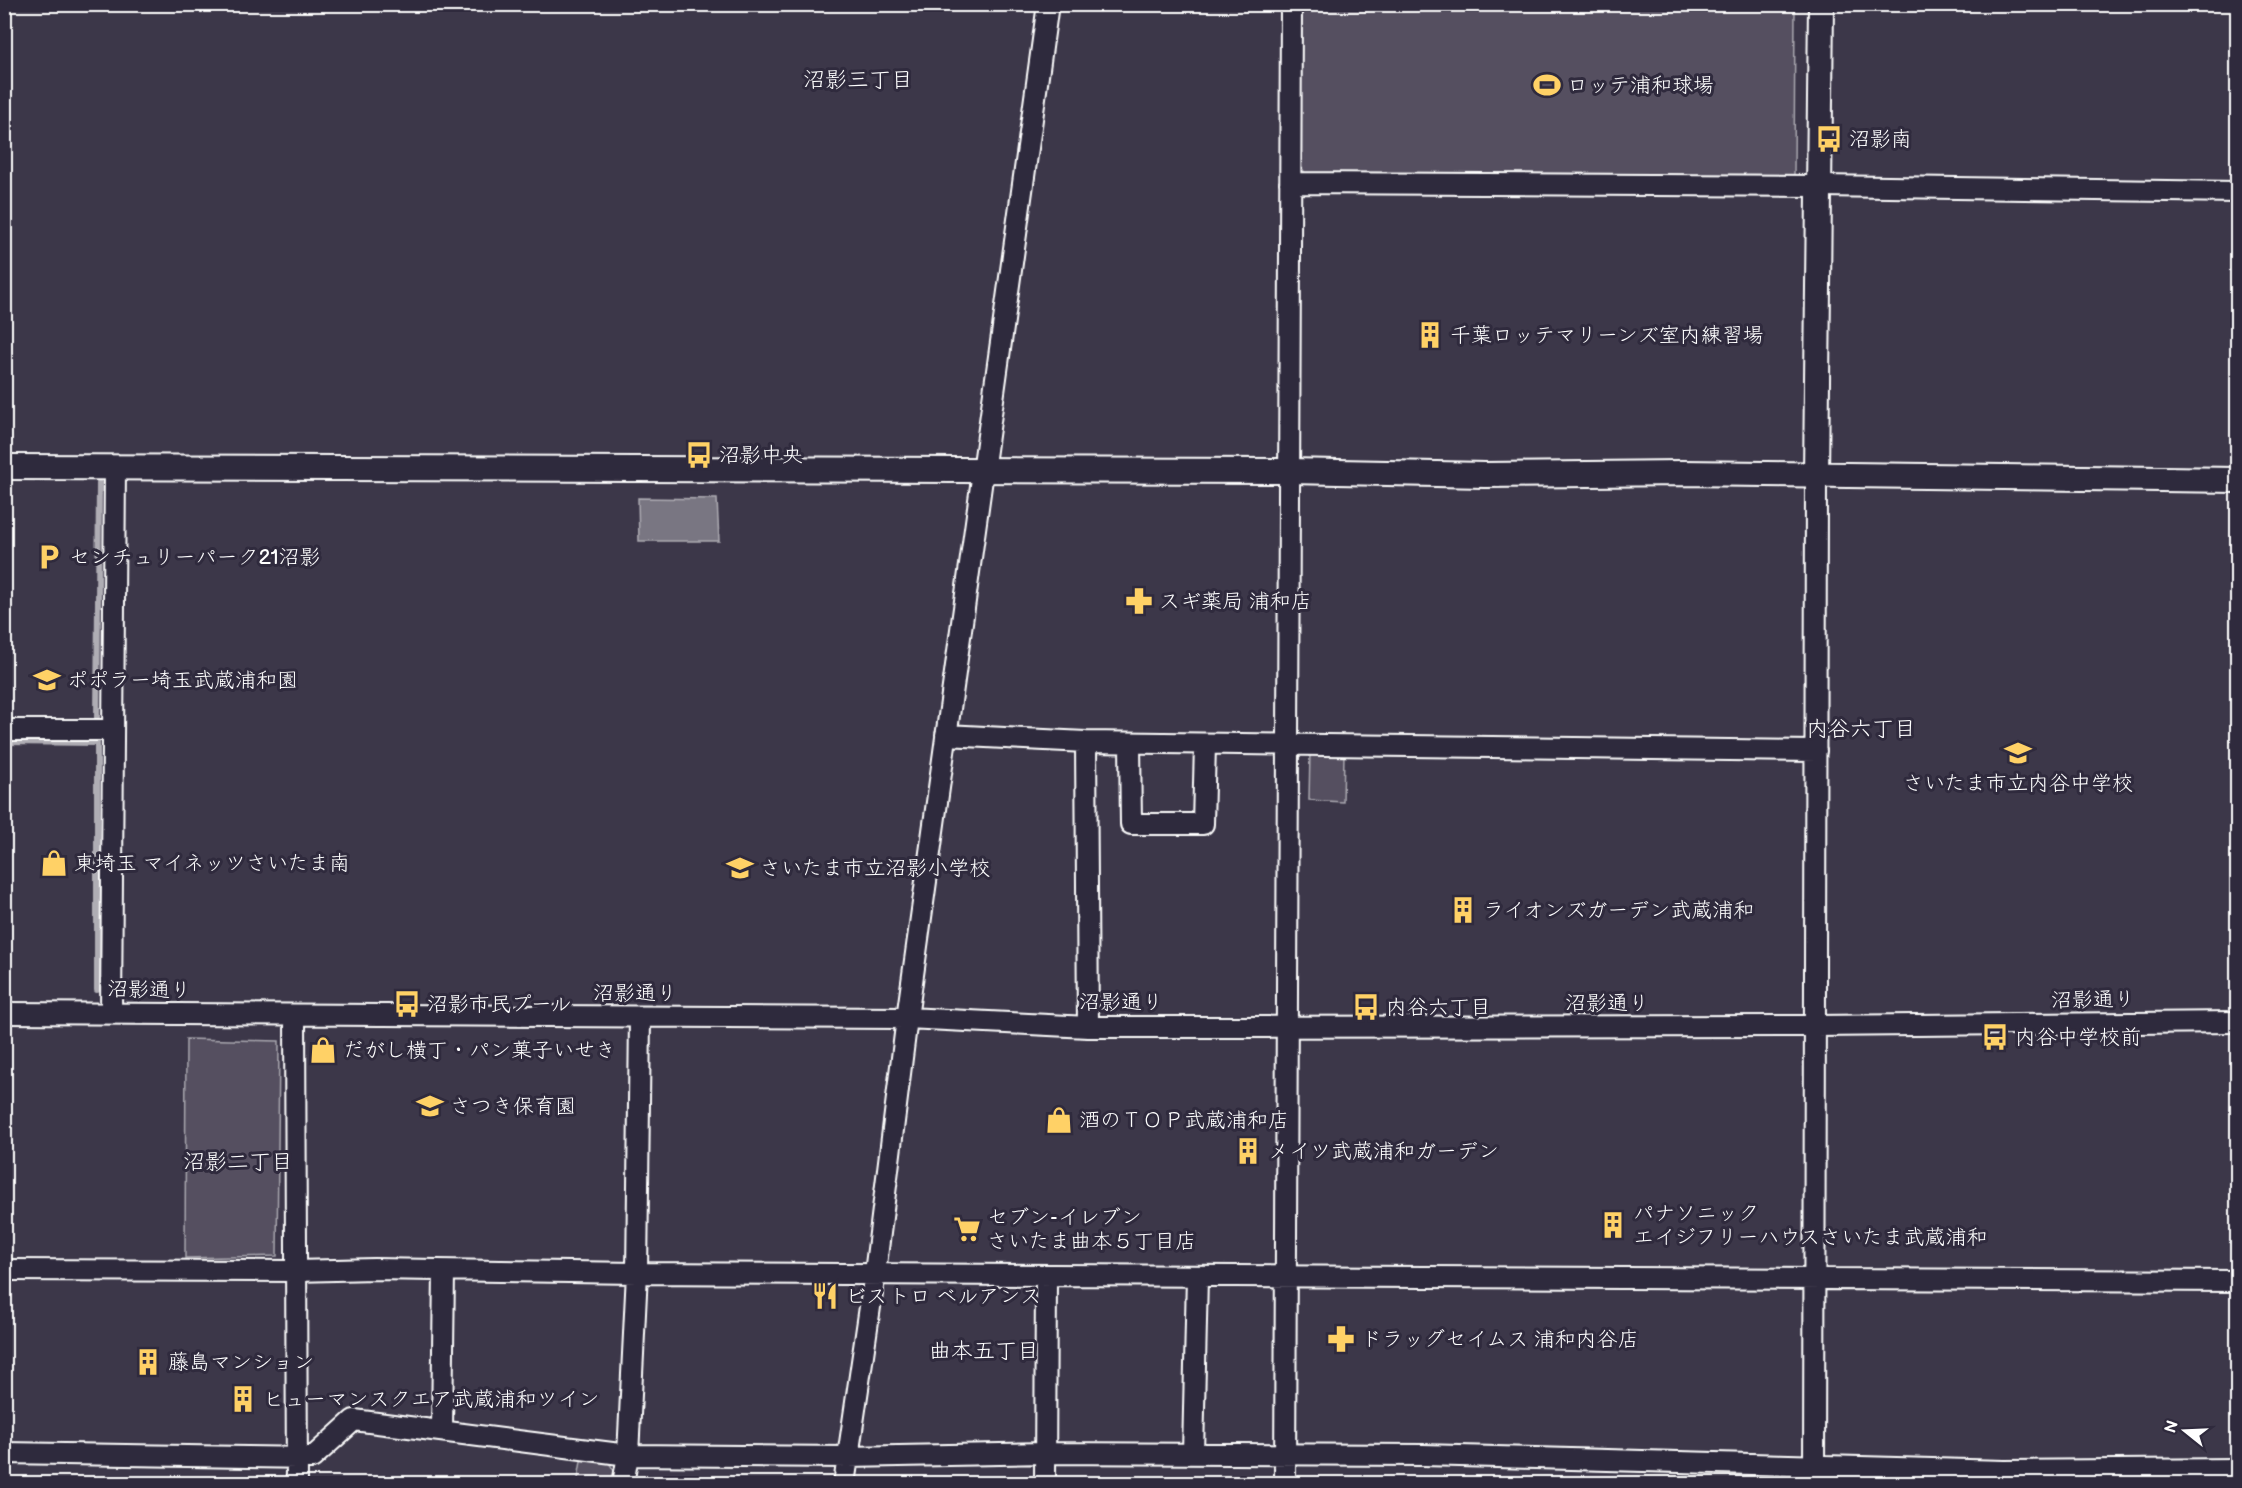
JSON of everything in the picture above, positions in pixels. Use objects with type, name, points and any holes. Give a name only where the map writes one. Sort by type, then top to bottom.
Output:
[{"type":"street","points":[[844,1484],[875,1273],[907,1018],[1048,4]]},
{"type":"street","points":[[1285,1484],[1291,4]]},
{"type":"street","points":[[1814,1474],[1816,476],[1821,186],[1821,4]]},
{"type":"street","points":[[1290,183],[1821,186],[2238,192]]},
{"type":"street","points":[[4,467],[1289,471],[1485,475],[1682,473],[2238,480]]},
{"type":"street","points":[[111,1013],[115,467]]},
{"type":"street","points":[[4,730],[113,730]]},
{"type":"street","points":[[946,735],[1130,743],[1816,751]]},
{"type":"street","points":[[1086,742],[1088,1027]]},
{"type":"street","points":[[1130,743],[1131,824],[1203,824],[1205,744]]},
{"type":"street","name":"沼影通り","points":[[4,1013],[907,1018],[1088,1027],[1815,1026],[2238,1022]]},
{"type":"street","points":[[296,1015],[297,1484]]},
{"type":"street","points":[[623,1484],[628,1455],[637,1273],[640,1017]]},
{"type":"street","points":[[4,1270],[374,1269],[444,1272],[875,1273],[1046,1276],[2238,1281]]},
{"type":"street","points":[[442,1430],[444,1272]]},
{"type":"street","points":[[1045,1484],[1046,1276]]},
{"type":"street","points":[[1193,1454],[1197,1276]]},
{"type":"street","points":[[4,1453],[312,1458],[354,1420],[628,1455],[848,1457],[1045,1453],[1422,1455],[1814,1474],[2238,1469]]},
{"type":"shaded area","name":"ロッテ浦和球場","points":[[1301,5],[1795,5],[1794,177],[1305,173],[1300,165]]},
{"type":"shaded area","points":[[638,498],[717,499],[719,541],[639,541]]},
{"type":"shaded area","points":[[1310,753],[1344,754],[1343,802],[1309,800]]},
{"type":"shaded area","points":[[186,1039],[279,1041],[277,1256],[185,1258]]},
{"type":"shaded area","points":[[582,1456],[606,1458],[618,1477],[616,1483],[577,1484]]},
{"type":"waterway","points":[[97,720],[99,483]]},
{"type":"waterway","points":[[4,742],[97,743],[97,990]]},
{"type":"place","name":"ロッテ浦和球場","points":[[1547,85]]},
{"type":"place","name":"沼影南","points":[[1829,139]]},
{"type":"place","name":"千葉ロッテマリーンズ室内練習場","points":[[1430,335]]},
{"type":"place","name":"沼影中央","points":[[699,455]]},
{"type":"place","name":"センチュリーパーク21沼影","points":[[49,557]]},
{"type":"place","name":"スギ薬局 浦和店","points":[[1139,601]]},
{"type":"place","name":"ポポラー埼玉武蔵浦和園","points":[[47,680]]},
{"type":"place","name":"さいたま市立内谷中学校","points":[[2018,753]]},
{"type":"place","name":"東埼玉 マイネッツさいたま南","points":[[54,863]]},
{"type":"place","name":"さいたま市立沼影小学校","points":[[740,868]]},
{"type":"place","name":"ライオンズガーデン武蔵浦和","points":[[1463,910]]},
{"type":"place","name":"沼影市民プール","points":[[407,1004]]},
{"type":"place","name":"内谷六丁目","points":[[1366,1007]]},
{"type":"place","name":"内谷中学校前","points":[[1995,1037]]},
{"type":"place","name":"だがし横丁・パン菓子いせき","points":[[323,1050]]},
{"type":"place","name":"さつき保育園","points":[[430,1106]]},
{"type":"place","name":"酒のＴＯＰ武蔵浦和店","points":[[1059,1120]]},
{"type":"place","name":"メイツ武蔵浦和ガーデン","points":[[1248,1151]]},
{"type":"place","name":"パナソニック エイジフリーハウスさいたま武蔵浦和","points":[[1613,1225]]},
{"type":"place","name":"セブン-イレブン さいたま曲本５丁目店","points":[[967,1229]]},
{"type":"place","name":"ビストロ ベルアンス","points":[[825,1296]]},
{"type":"place","name":"ドラッグセイムス 浦和内谷店","points":[[1341,1339]]},
{"type":"place","name":"藤島マンション","points":[[148,1362]]},
{"type":"place","name":"ヒューマンスクエア武蔵浦和ツイン","points":[[243,1399]]},
{"type":"district","name":"沼影三丁目","points":[[858,80]]},
{"type":"district","name":"内谷六丁目","points":[[1861,729]]},
{"type":"district","name":"沼影二丁目","points":[[238,1162]]},
{"type":"district","name":"曲本五丁目","points":[[984,1351]]}]
